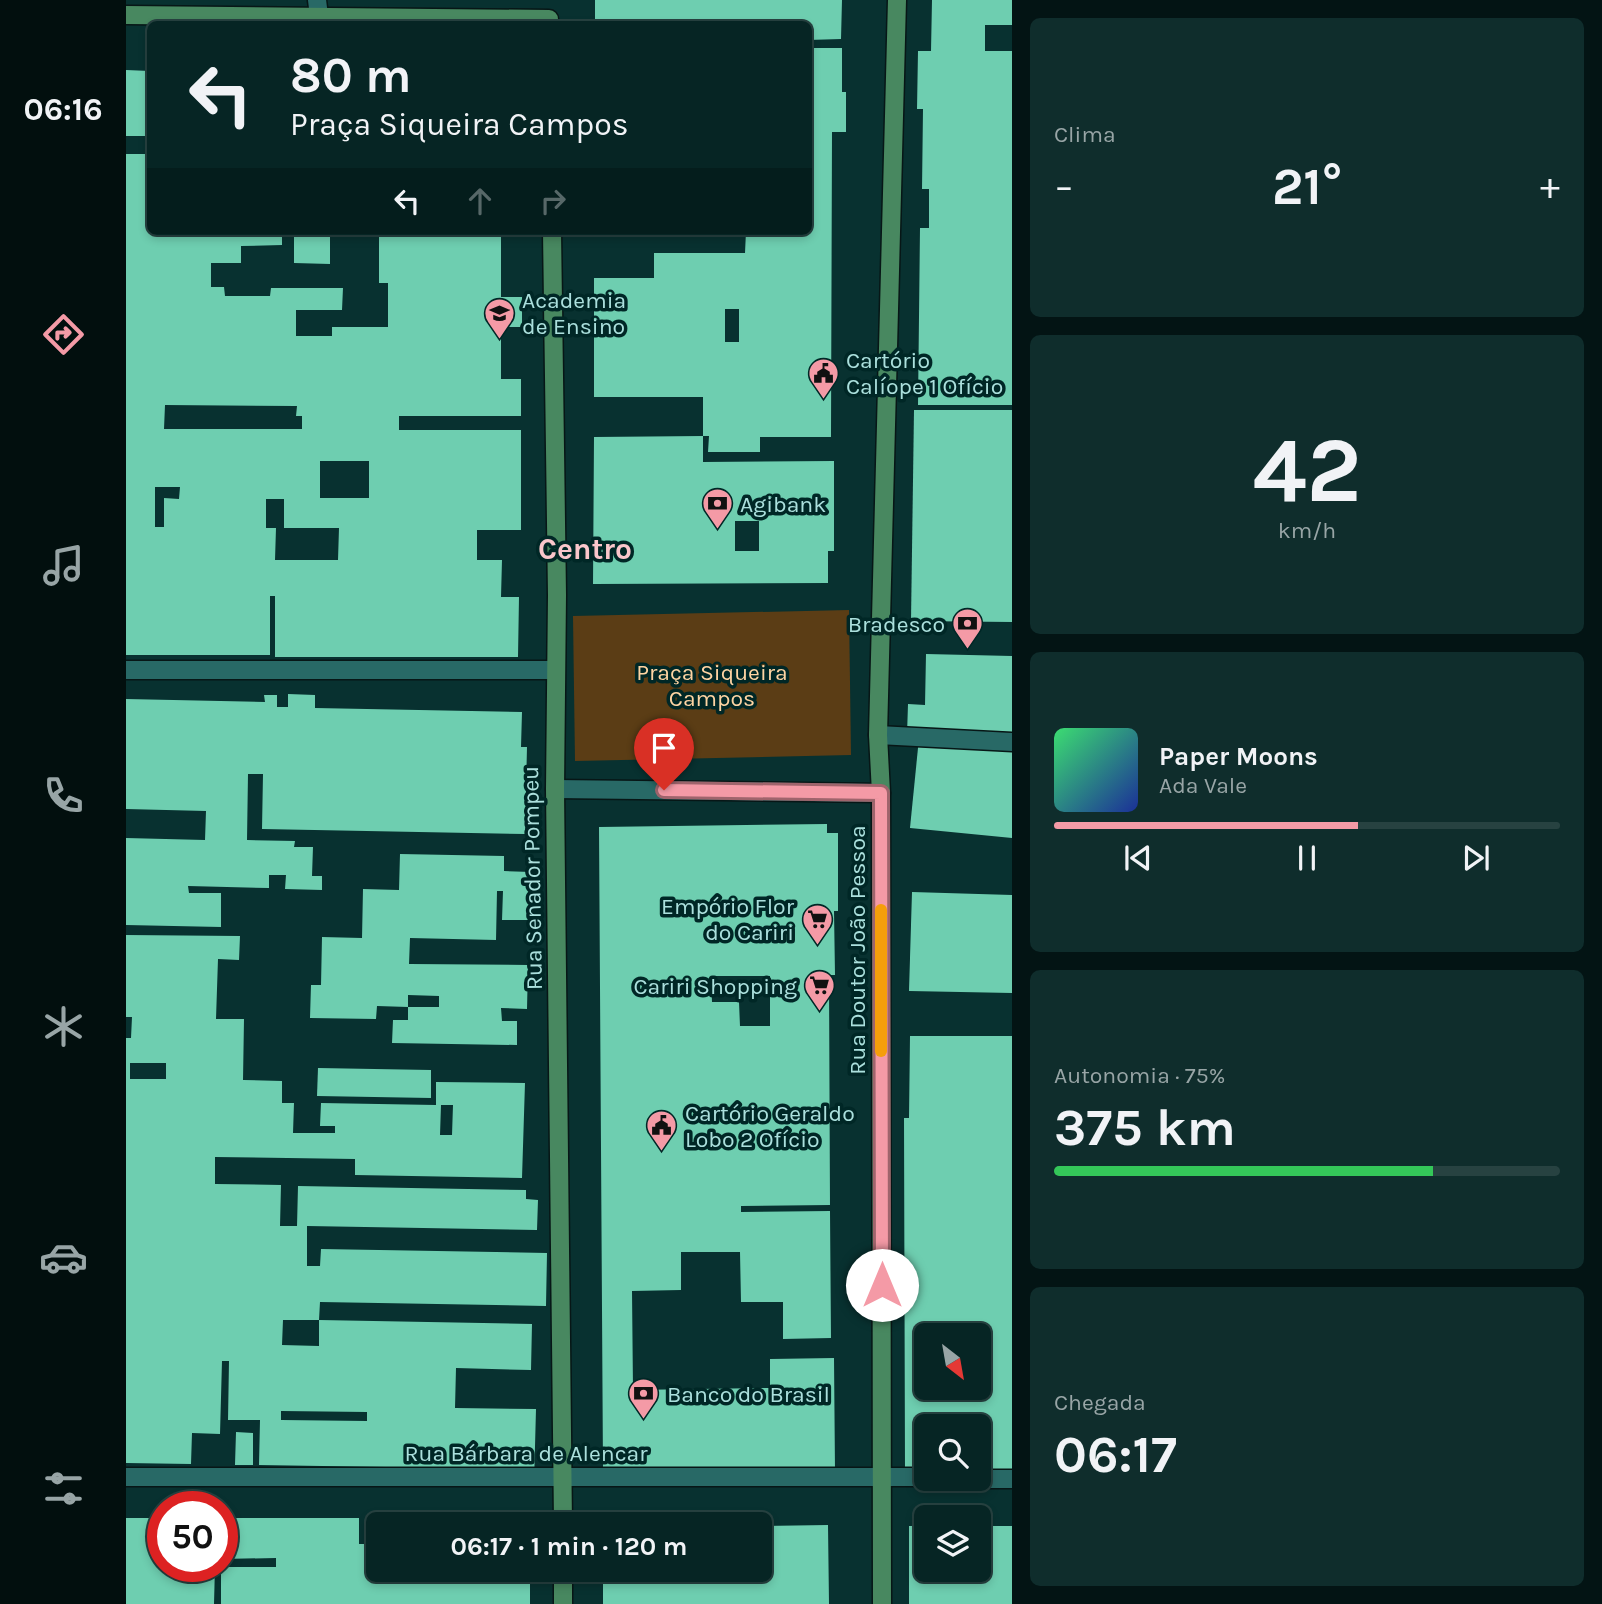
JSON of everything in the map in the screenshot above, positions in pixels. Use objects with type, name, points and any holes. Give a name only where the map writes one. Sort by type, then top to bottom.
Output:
[{"type":"main road","points":[[549,0],[549,21]]},
{"type":"main road","name":"Rua Doutor João Pessoa","points":[[882,1604],[881,793],[878,735],[897,0]]},
{"type":"main road","points":[[126,15],[318,8],[532,21]]},
{"type":"main road","name":"Rua Senador Pompeu","points":[[552,235],[563,1512]]},
{"type":"main road","points":[[563,1582],[563,1604]]},
{"type":"street","points":[[126,670],[555,670]]},
{"type":"street","points":[[878,735],[1012,742]]},
{"type":"street","points":[[555,789],[881,793]]},
{"type":"street","name":"Rua Bárbara de Alencar","points":[[126,1477],[914,1477]]},
{"type":"street","points":[[991,1479],[1012,1479]]},
{"type":"green space","name":"Praça Siqueira Campos","points":[[849,610],[851,755],[575,761],[573,616]]},
{"type":"building","points":[[595,0],[842,0],[841,39],[812,40],[812,21],[595,21]]},
{"type":"building","points":[[932,0],[1012,0],[1012,25],[985,25],[985,51],[1012,51],[1012,405],[918,405],[920,228],[929,228],[929,189],[922,189],[923,109],[917,109],[918,51],[931,51]]},
{"type":"building","points":[[812,48],[842,48],[846,132],[832,132],[831,437],[760,437],[760,452],[708,452],[709,436],[703,436],[703,397],[594,397],[594,278],[654,278],[654,253],[745,253],[746,235],[812,235]],"holes":[[[725,309],[739,309],[739,342],[725,342]]]},
{"type":"building","points":[[126,70],[147,71],[147,136],[126,136]]},
{"type":"building","points":[[126,154],[147,154],[147,235],[282,235],[282,245],[241,246],[241,263],[211,263],[211,287],[224,287],[225,296],[270,296],[271,288],[343,288],[342,310],[296,310],[296,336],[332,336],[332,327],[388,327],[388,283],[379,283],[379,235],[501,235],[501,297],[522,297],[522,327],[501,327],[501,379],[521,379],[521,416],[399,416],[399,430],[521,430],[521,530],[477,530],[477,560],[502,560],[501,597],[519,597],[518,657],[275,657],[275,596],[270,596],[270,655],[126,655]],"holes":[[[165,405],[297,406],[296,416],[302,416],[302,429],[164,429]],[[320,461],[369,461],[369,498],[320,498]],[[155,487],[180,487],[179,499],[164,498],[164,527],[155,527]],[[266,499],[284,499],[284,528],[339,528],[338,560],[275,560],[276,528],[266,528]]]},
{"type":"building","points":[[294,235],[330,235],[330,264],[294,263]]},
{"type":"building","points":[[914,410],[1012,410],[1012,622],[911,621]]},
{"type":"building","points":[[703,436],[703,462],[834,461],[834,551],[828,551],[828,583],[593,584],[594,437]],"holes":[[[735,521],[759,521],[759,551],[735,551]]]},
{"type":"building","points":[[926,654],[1012,656],[1012,738],[907,735],[908,704],[925,705]]},
{"type":"building","points":[[288,694],[315,695],[315,708],[522,712],[521,747],[527,747],[525,834],[262,829],[263,774],[248,774],[247,840],[295,841],[294,847],[313,847],[312,876],[322,876],[322,890],[285,889],[286,875],[269,875],[269,888],[188,886],[189,893],[221,893],[221,927],[126,925],[126,838],[205,840],[206,811],[126,809],[126,699],[265,702],[264,695],[277,695],[277,707],[288,707]]},
{"type":"building","points":[[919,738],[1012,747],[1012,838],[910,828]]},
{"type":"building","points":[[827,824],[827,833],[838,833],[838,911],[834,911],[835,975],[829,975],[830,1205],[741,1206],[741,1212],[830,1211],[831,1338],[783,1339],[783,1302],[741,1302],[740,1252],[681,1252],[681,1290],[632,1291],[633,1390],[770,1388],[770,1359],[834,1358],[835,1471],[771,1472],[771,1468],[603,1470],[599,827]],"holes":[[[711,976],[770,976],[770,1026],[740,1026],[739,1002],[712,1002]]]},
{"type":"building","points":[[400,854],[504,856],[504,871],[531,872],[530,920],[502,920],[503,891],[497,891],[496,940],[410,938],[409,964],[528,965],[527,1009],[501,1008],[502,1021],[517,1021],[517,1045],[392,1043],[393,1020],[408,1020],[408,1007],[377,1006],[376,1019],[310,1018],[311,985],[321,985],[322,937],[362,938],[363,889],[399,890]],"holes":[[[408,995],[439,996],[439,1007],[408,1007]]]},
{"type":"building","points":[[912,892],[1012,895],[1012,993],[909,991]]},
{"type":"building","points":[[126,935],[240,936],[239,960],[218,959],[216,1019],[244,1019],[243,1080],[282,1081],[282,1103],[294,1103],[293,1133],[335,1133],[335,1126],[320,1126],[321,1103],[436,1105],[436,1082],[525,1083],[522,1178],[355,1175],[355,1159],[215,1157],[215,1184],[281,1185],[280,1226],[297,1226],[298,1186],[526,1190],[526,1199],[538,1200],[537,1230],[307,1226],[307,1266],[320,1266],[321,1249],[547,1253],[546,1306],[320,1302],[319,1320],[532,1324],[531,1370],[456,1368],[455,1408],[536,1409],[534,1484],[448,1468],[259,1465],[260,1420],[228,1420],[229,1361],[222,1361],[220,1434],[192,1433],[191,1464],[126,1463],[126,1038],[131,1038],[132,1017],[126,1017]],"holes":[[[130,1063],[166,1063],[166,1079],[130,1079]],[[441,1105],[453,1105],[452,1135],[440,1135]],[[283,1320],[319,1320],[319,1346],[282,1345]],[[281,1411],[367,1412],[367,1421],[281,1420]]]},
{"type":"building","points":[[910,1036],[1012,1036],[1012,1470],[991,1470],[991,1414],[914,1414],[914,1471],[905,1471],[904,1118],[909,1118]]},
{"type":"building","points":[[318,1068],[431,1070],[431,1098],[317,1096]]},
{"type":"building","points":[[236,1432],[253,1433],[253,1465],[235,1465]]},
{"type":"building","points":[[126,1518],[147,1518],[147,1582],[215,1582],[214,1604],[126,1604]]},
{"type":"building","points":[[238,1518],[359,1518],[359,1544],[366,1544],[366,1582],[530,1582],[530,1604],[221,1604],[221,1582],[238,1582],[238,1567],[276,1567],[276,1558],[238,1559]]},
{"type":"building","points":[[828,1525],[829,1604],[603,1604],[603,1582],[772,1582],[772,1526]]},
{"type":"building","points":[[909,1526],[914,1526],[914,1582],[991,1582],[991,1526],[1012,1526],[1012,1604],[909,1604]]},
{"type":"slow traffic","points":[[881,910],[881,1051]]},
{"type":"place","name":"Academia de Ensino","points":[[499,340]]},
{"type":"place","name":"Cartório Calíope 1 Ofício","points":[[823,400]]},
{"type":"place","name":"Agibank","points":[[717,531]]},
{"type":"place","name":"Bradesco","points":[[968,651]]},
{"type":"place","name":"Empório Flor do Cariri","points":[[817,946]]},
{"type":"place","name":"Cariri Shopping","points":[[820,1013]]},
{"type":"place","name":"Cartório Geraldo Lobo 2 Ofício","points":[[662,1153]]},
{"type":"place","name":"Banco do Brasil","points":[[644,1421]]},
{"type":"district","name":"Centro","points":[[585,549]]},
{"type":"route","points":[[664,790],[881,793],[882,1285]]}]
